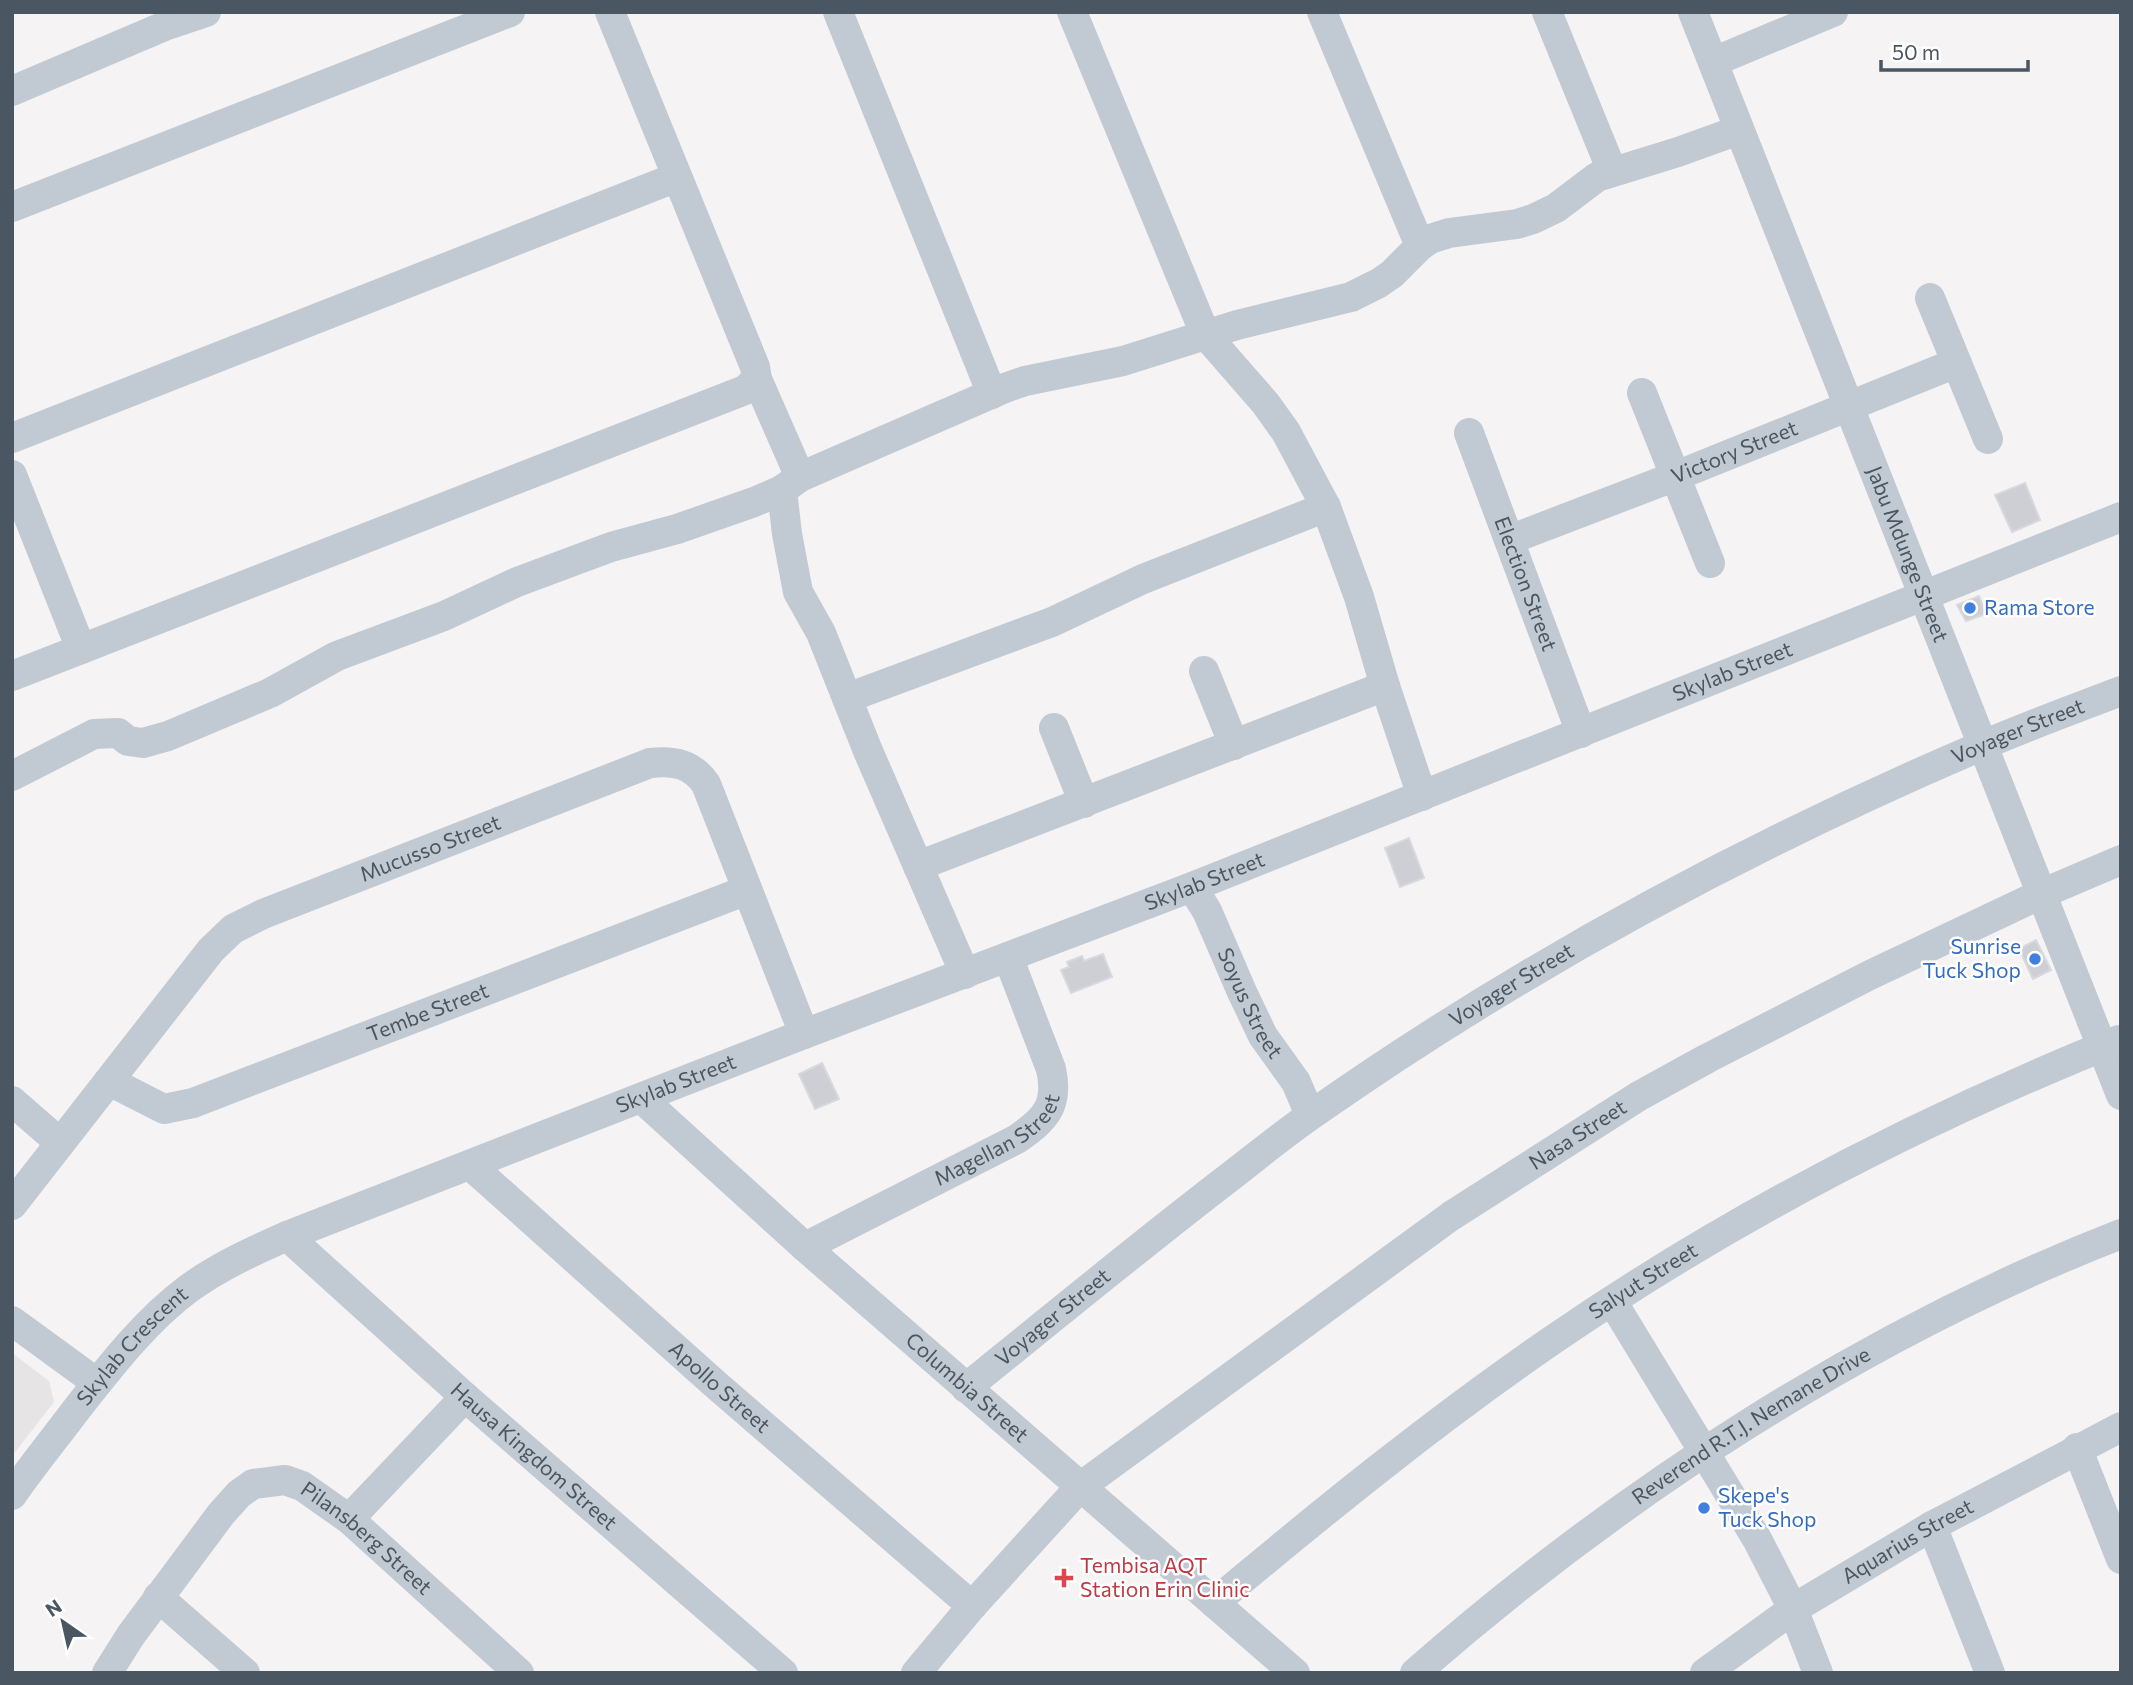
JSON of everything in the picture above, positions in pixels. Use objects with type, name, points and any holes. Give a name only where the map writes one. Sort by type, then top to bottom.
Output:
[{"type":"street","points":[[12,91],[167,25],[206,12]]},
{"type":"street","points":[[12,207],[510,12]]},
{"type":"street","points":[[610,12],[755,367],[791,483],[786,534],[798,592],[821,633],[965,974]]},
{"type":"street","points":[[838,12],[992,394]]},
{"type":"street","points":[[1072,12],[1205,334],[1266,404],[1286,432],[1326,507],[1359,597],[1422,796]]},
{"type":"street","points":[[1322,12],[1420,246]]},
{"type":"street","points":[[1547,12],[1612,171]]},
{"type":"street","name":"Jabu Mdunge Street","points":[[1693,12],[2041,894],[2111,1043],[2121,1095]]},
{"type":"street","points":[[1713,62],[1833,12]]},
{"type":"street","points":[[12,776],[94,734],[118,733],[135,743],[159,739],[270,693],[337,656],[444,616],[530,576],[611,547],[691,525],[1025,381],[1122,361],[1205,334],[1351,297],[1368,290],[1392,274],[1420,246],[1449,233],[1501,227],[1533,219],[1556,208],[1590,181],[1612,171],[1678,152],[1739,130]]},
{"type":"street","points":[[12,438],[677,177]]},
{"type":"street","points":[[1930,298],[1988,439]]},
{"type":"street","name":"Victory Street","points":[[1509,540],[1956,363]]},
{"type":"street","points":[[12,676],[745,390],[757,379]]},
{"type":"street","points":[[1642,393],[1710,563]]},
{"type":"street","name":"Election Street","points":[[1469,433],[1580,733]]},
{"type":"street","points":[[12,475],[81,649]]},
{"type":"street","points":[[847,698],[1052,622],[1143,579],[1326,507]]},
{"type":"street","name":"Skylab Street","points":[[287,1236],[804,1034],[1192,887],[2121,517]]},
{"type":"street","points":[[1205,671],[1234,745]]},
{"type":"street","points":[[918,866],[1385,686]]},
{"type":"street","name":"Voyager Street","points":[[966,1388],[1149,1239],[1310,1115],[1499,991],[1654,903],[1846,807],[1982,745],[2121,691]]},
{"type":"street","points":[[1054,728],[1084,803]]},
{"type":"street","name":"Mucusso Street","points":[[12,1205],[204,958],[223,937],[245,921],[650,763],[676,762],[699,774],[706,784],[804,1034]]},
{"type":"street","name":"Nasa Street","points":[[916,1673],[972,1606],[1080,1487],[1451,1216],[1639,1096],[1809,1005],[2041,894],[2121,860]]},
{"type":"street","name":"Soyus Street","points":[[1192,887],[1208,911],[1241,992],[1263,1036],[1296,1082],[1310,1115]]},
{"type":"street","name":"Tembe Street","points":[[109,1081],[164,1109],[193,1103],[747,890]]},
{"type":"street","name":"Magellan Street","points":[[806,1247],[1017,1139],[1035,1127],[1047,1113],[1053,1099],[1051,1069],[1008,957]]},
{"type":"street","name":"Salyut Street","points":[[1214,1603],[1405,1448],[1553,1340],[1612,1301],[1710,1241],[1837,1171],[1930,1124],[2111,1043]]},
{"type":"street","name":"Columbia Street","points":[[641,1098],[966,1388],[1295,1673]]},
{"type":"street","points":[[12,1101],[59,1142]]},
{"type":"street","name":"Apollo Street","points":[[470,1165],[715,1384],[972,1606]]},
{"type":"street","name":"Reverend R.T.J. Nemane Drive","points":[[1415,1673],[1567,1549],[1706,1452],[1841,1369],[1946,1311],[2121,1234]]},
{"type":"street","name":"Skylab Crescent","points":[[12,1495],[97,1383],[133,1342],[188,1289],[215,1272],[287,1236]]},
{"type":"street","name":"Hausa Kingdom Street","points":[[287,1236],[465,1397],[783,1673]]},
{"type":"street","points":[[1612,1301],[1757,1539],[1793,1609],[1818,1673]]},
{"type":"street","points":[[12,1321],[97,1383]]},
{"type":"street","points":[[349,1519],[465,1397]]},
{"type":"street","name":"Aquarius Street","points":[[1705,1673],[1793,1609],[1932,1526],[2121,1427]]},
{"type":"street","points":[[2077,1448],[2121,1559]]},
{"type":"street","name":"Pilansberg Street","points":[[107,1673],[158,1597],[239,1494],[253,1485],[285,1480],[302,1486],[349,1519],[519,1673]]},
{"type":"street","points":[[1932,1526],[1990,1673]]},
{"type":"street","points":[[158,1597],[245,1673]]},
{"type":"shaded area","points":[[12,1353],[49,1381],[54,1402],[12,1456]]},
{"type":"building","points":[[2025,483],[2040,520],[2012,532],[1995,495]]},
{"type":"building","name":"Rama Store","points":[[1979,596],[1986,614],[1966,621],[1957,605]]},
{"type":"building","points":[[1409,838],[1424,878],[1400,887],[1385,848]]},
{"type":"building","name":"Sunrise Tuck Shop","points":[[2036,940],[2051,970],[2033,979],[2019,949]]},
{"type":"building","points":[[1103,954],[1112,977],[1071,993],[1061,970],[1069,967],[1067,962],[1082,956],[1084,961]]},
{"type":"building","points":[[822,1063],[839,1099],[815,1109],[799,1074]]},
{"type":"place","name":"Rama Store","points":[[1970,608]]},
{"type":"place","name":"Sunrise Tuck Shop","points":[[2035,959]]},
{"type":"place","name":"Skepe's Tuck Shop","points":[[1704,1508]]},
{"type":"place","name":"Tembisa AQT Station Erin Clinic","points":[[1064,1578]]}]
